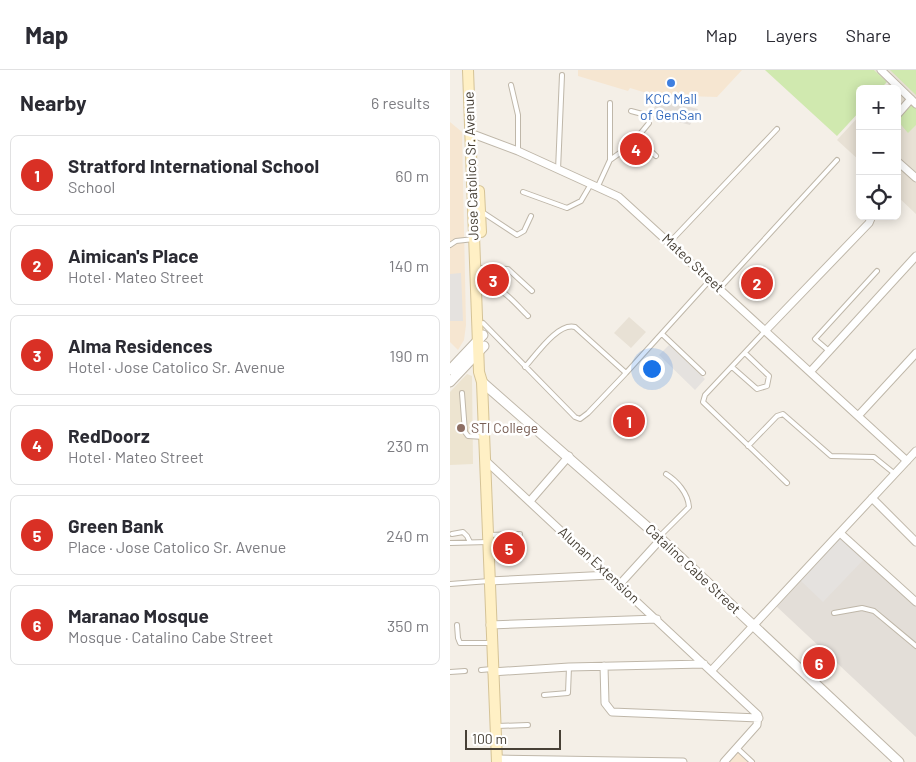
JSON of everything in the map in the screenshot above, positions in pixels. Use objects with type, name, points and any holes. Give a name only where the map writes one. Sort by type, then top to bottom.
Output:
[{"type":"main road","name":"Jose Catolico Sr. Avenue","points":[[468,70],[480,211],[483,323],[481,343]]},
{"type":"main road","name":"Jose Catolico Sr. Avenue","points":[[474,70],[474,239],[481,343],[485,372],[482,382],[494,726],[497,760]]},
{"type":"street","points":[[881,70],[914,101],[901,112]]},
{"type":"street","name":"Mateo Street","points":[[473,134],[518,150],[558,170],[620,196],[907,461]]},
{"type":"street","points":[[901,165],[916,178]]},
{"type":"street","points":[[766,330],[870,220]]},
{"type":"street","points":[[810,372],[916,256]]},
{"type":"street","points":[[450,370],[481,343]]},
{"type":"street","points":[[450,382],[481,343]]},
{"type":"street","points":[[858,416],[916,353]]},
{"type":"street","name":"Catalino Cabe Street","points":[[482,382],[569,456],[660,538],[899,762]]},
{"type":"street","points":[[711,671],[916,451]]},
{"type":"street","points":[[530,501],[569,456]]},
{"type":"street","name":"Alunan Extension","points":[[486,461],[620,584],[759,718]]},
{"type":"street","points":[[872,498],[916,542]]},
{"type":"street","points":[[840,533],[916,602]]},
{"type":"street","points":[[620,584],[660,538]]},
{"type":"street","points":[[489,581],[610,575]]},
{"type":"street","points":[[490,625],[657,619]]},
{"type":"street","points":[[492,670],[704,664]]},
{"type":"street","points":[[604,666],[605,703],[612,712],[759,718],[757,725],[727,761]]},
{"type":"street","points":[[497,760],[683,762]]},
{"type":"lane","points":[[558,170],[562,74]]},
{"type":"lane","points":[[512,85],[518,115],[518,150]]},
{"type":"lane","points":[[610,103],[610,160]]},
{"type":"lane","points":[[523,192],[567,208],[581,201],[595,185],[610,160],[637,138],[647,127],[650,119],[646,115],[630,111]]},
{"type":"lane","points":[[670,242],[776,129]]},
{"type":"lane","points":[[637,138],[656,156]]},
{"type":"lane","points":[[720,288],[837,160]]},
{"type":"lane","points":[[480,211],[517,235],[524,230],[531,216]]},
{"type":"lane","points":[[450,245],[456,241],[474,239]]},
{"type":"lane","points":[[482,268],[508,269],[532,291]]},
{"type":"lane","points":[[829,351],[814,339],[877,272]]},
{"type":"lane","points":[[483,323],[525,367],[580,419],[626,373],[711,279]]},
{"type":"lane","points":[[482,286],[492,285],[498,288],[528,316]]},
{"type":"lane","points":[[525,367],[560,328],[570,325],[575,326],[626,373]]},
{"type":"lane","points":[[766,330],[706,395],[703,402],[788,483]]},
{"type":"lane","points":[[662,334],[703,373]]},
{"type":"lane","points":[[732,367],[757,389],[767,386],[769,376],[745,353]]},
{"type":"lane","points":[[462,393],[465,432],[468,436],[485,437]]},
{"type":"lane","points":[[748,446],[776,416],[783,414],[831,456],[874,457],[895,474]]},
{"type":"lane","points":[[660,538],[689,506],[689,499],[676,480],[666,474]]},
{"type":"lane","points":[[452,534],[463,532],[470,542]]},
{"type":"lane","points":[[450,543],[470,542],[520,534]]},
{"type":"lane","points":[[450,584],[489,581]]},
{"type":"lane","points":[[834,613],[862,608],[874,611],[916,646]]},
{"type":"lane","points":[[457,625],[460,643],[491,643]]},
{"type":"lane","points":[[544,696],[568,692],[569,667]]},
{"type":"lane","points":[[481,670],[492,670]]},
{"type":"lane","points":[[450,672],[465,671]]},
{"type":"lane","points":[[494,726],[528,726]]},
{"type":"lane","points":[[737,748],[752,762]]},
{"type":"shaded area","name":"KCC Mall of GenSan","points":[[578,70],[742,70],[717,97],[653,95],[630,88],[628,91],[578,76]]},
{"type":"shaded area","points":[[874,70],[916,70],[916,214],[901,200],[901,85],[887,85],[889,83]]},
{"type":"shaded area","points":[[657,99],[698,109],[690,125],[652,115]]},
{"type":"shaded area","points":[[856,119],[856,157],[837,140]]},
{"type":"shaded area","points":[[450,122],[462,132],[466,325],[464,340],[458,350],[450,342]]},
{"type":"shaded area","points":[[461,273],[463,321],[450,321],[450,274]]},
{"type":"shaded area","points":[[629,317],[646,332],[631,348],[614,333]]},
{"type":"shaded area","points":[[669,345],[705,379],[695,390],[659,355]]},
{"type":"shaded area","name":"STI College","points":[[467,374],[472,376],[473,464],[450,465],[450,392]]},
{"type":"shaded area","points":[[842,534],[916,603],[916,737],[775,605]]},
{"type":"shaded area","points":[[841,536],[865,558],[823,602],[800,580]]},
{"type":"shaded area","points":[[737,751],[748,762],[727,762]]},
{"type":"green space","points":[[765,70],[874,70],[887,82],[884,85],[856,85],[856,115],[837,136]]},
{"type":"green space","points":[[890,70],[916,70],[916,95]]},
{"type":"green space","points":[[913,104],[916,106],[916,125],[908,133],[901,125],[901,116]]},
{"type":"place","name":"KCC Mall of GenSan","points":[[671,83]]},
{"type":"place","name":"RedDoorz","points":[[636,149]]},
{"type":"place","name":"Alma Residences","points":[[493,280]]},
{"type":"place","name":"Aimican's Place","points":[[757,283]]},
{"type":"place","name":"Stratford International School","points":[[629,421]]},
{"type":"place","name":"STI College","points":[[461,428]]},
{"type":"place","name":"Green Bank","points":[[509,548]]},
{"type":"place","name":"Maranao Mosque","points":[[819,663]]}]
